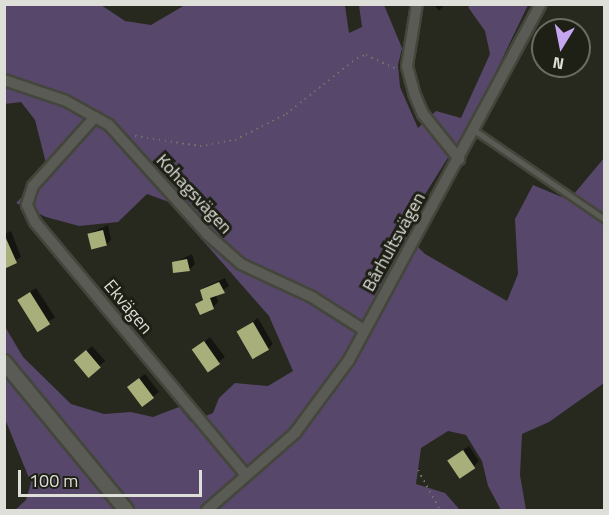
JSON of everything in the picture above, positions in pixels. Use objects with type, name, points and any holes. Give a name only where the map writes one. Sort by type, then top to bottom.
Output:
[{"type":"street","points":[[417,4],[407,66],[413,89],[423,114],[459,159]]},
{"type":"street","name":"Bårhultsvägen","points":[[246,475],[295,433],[311,414],[364,330],[459,159],[541,4]]},
{"type":"street","name":"Kohagsvägen","points":[[4,80],[45,93],[118,131],[207,234],[241,264],[312,297],[364,330]]},
{"type":"street","name":"Ekvägen","points":[[95,117],[33,186],[27,205],[35,222],[246,475]]},
{"type":"street","points":[[4,362],[126,510]]},
{"type":"street","points":[[207,510],[246,475]]},
{"type":"lane","points":[[474,130],[604,219]]},
{"type":"path","points":[[118,131],[150,140],[200,146],[235,140],[286,114],[344,65],[366,56],[401,73],[413,89]]},
{"type":"path","points":[[418,470],[440,510]]},
{"type":"shaded area","points":[[472,4],[528,5],[476,113],[402,231],[425,254],[507,301],[518,274],[515,219],[533,185],[569,200],[604,158],[604,383],[549,422],[522,434],[520,475],[526,510],[501,510],[488,486],[482,461],[466,435],[448,431],[421,448],[416,484],[445,493],[460,510],[15,510],[26,500],[31,483],[5,419],[4,325],[23,357],[71,404],[104,414],[131,412],[153,417],[179,407],[191,422],[213,413],[219,398],[235,383],[268,386],[293,371],[269,316],[169,202],[147,194],[118,222],[79,226],[46,217],[16,203],[48,171],[35,120],[21,102],[5,104],[5,5],[101,5],[125,21],[151,25],[185,5],[345,6],[349,33],[362,27],[359,5],[384,5],[402,48],[398,65],[400,87],[418,128],[436,111],[461,118],[490,54],[485,31],[468,7]]},
{"type":"building","points":[[103,230],[107,246],[91,249],[87,234]]},
{"type":"building","points":[[4,234],[17,263],[4,269]]},
{"type":"building","points":[[187,259],[190,271],[173,273],[172,262]]},
{"type":"building","points":[[219,282],[225,293],[210,298],[214,309],[200,315],[195,304],[203,300],[200,290]]},
{"type":"building","points":[[30,292],[50,324],[37,332],[17,300]]},
{"type":"building","points":[[253,322],[269,350],[253,359],[237,332]]},
{"type":"building","points":[[204,341],[220,364],[208,373],[192,350]]},
{"type":"building","points":[[86,350],[101,368],[89,378],[74,360]]},
{"type":"building","points":[[139,378],[154,398],[142,407],[127,387]]},
{"type":"building","points":[[463,450],[475,468],[460,479],[447,461]]}]
